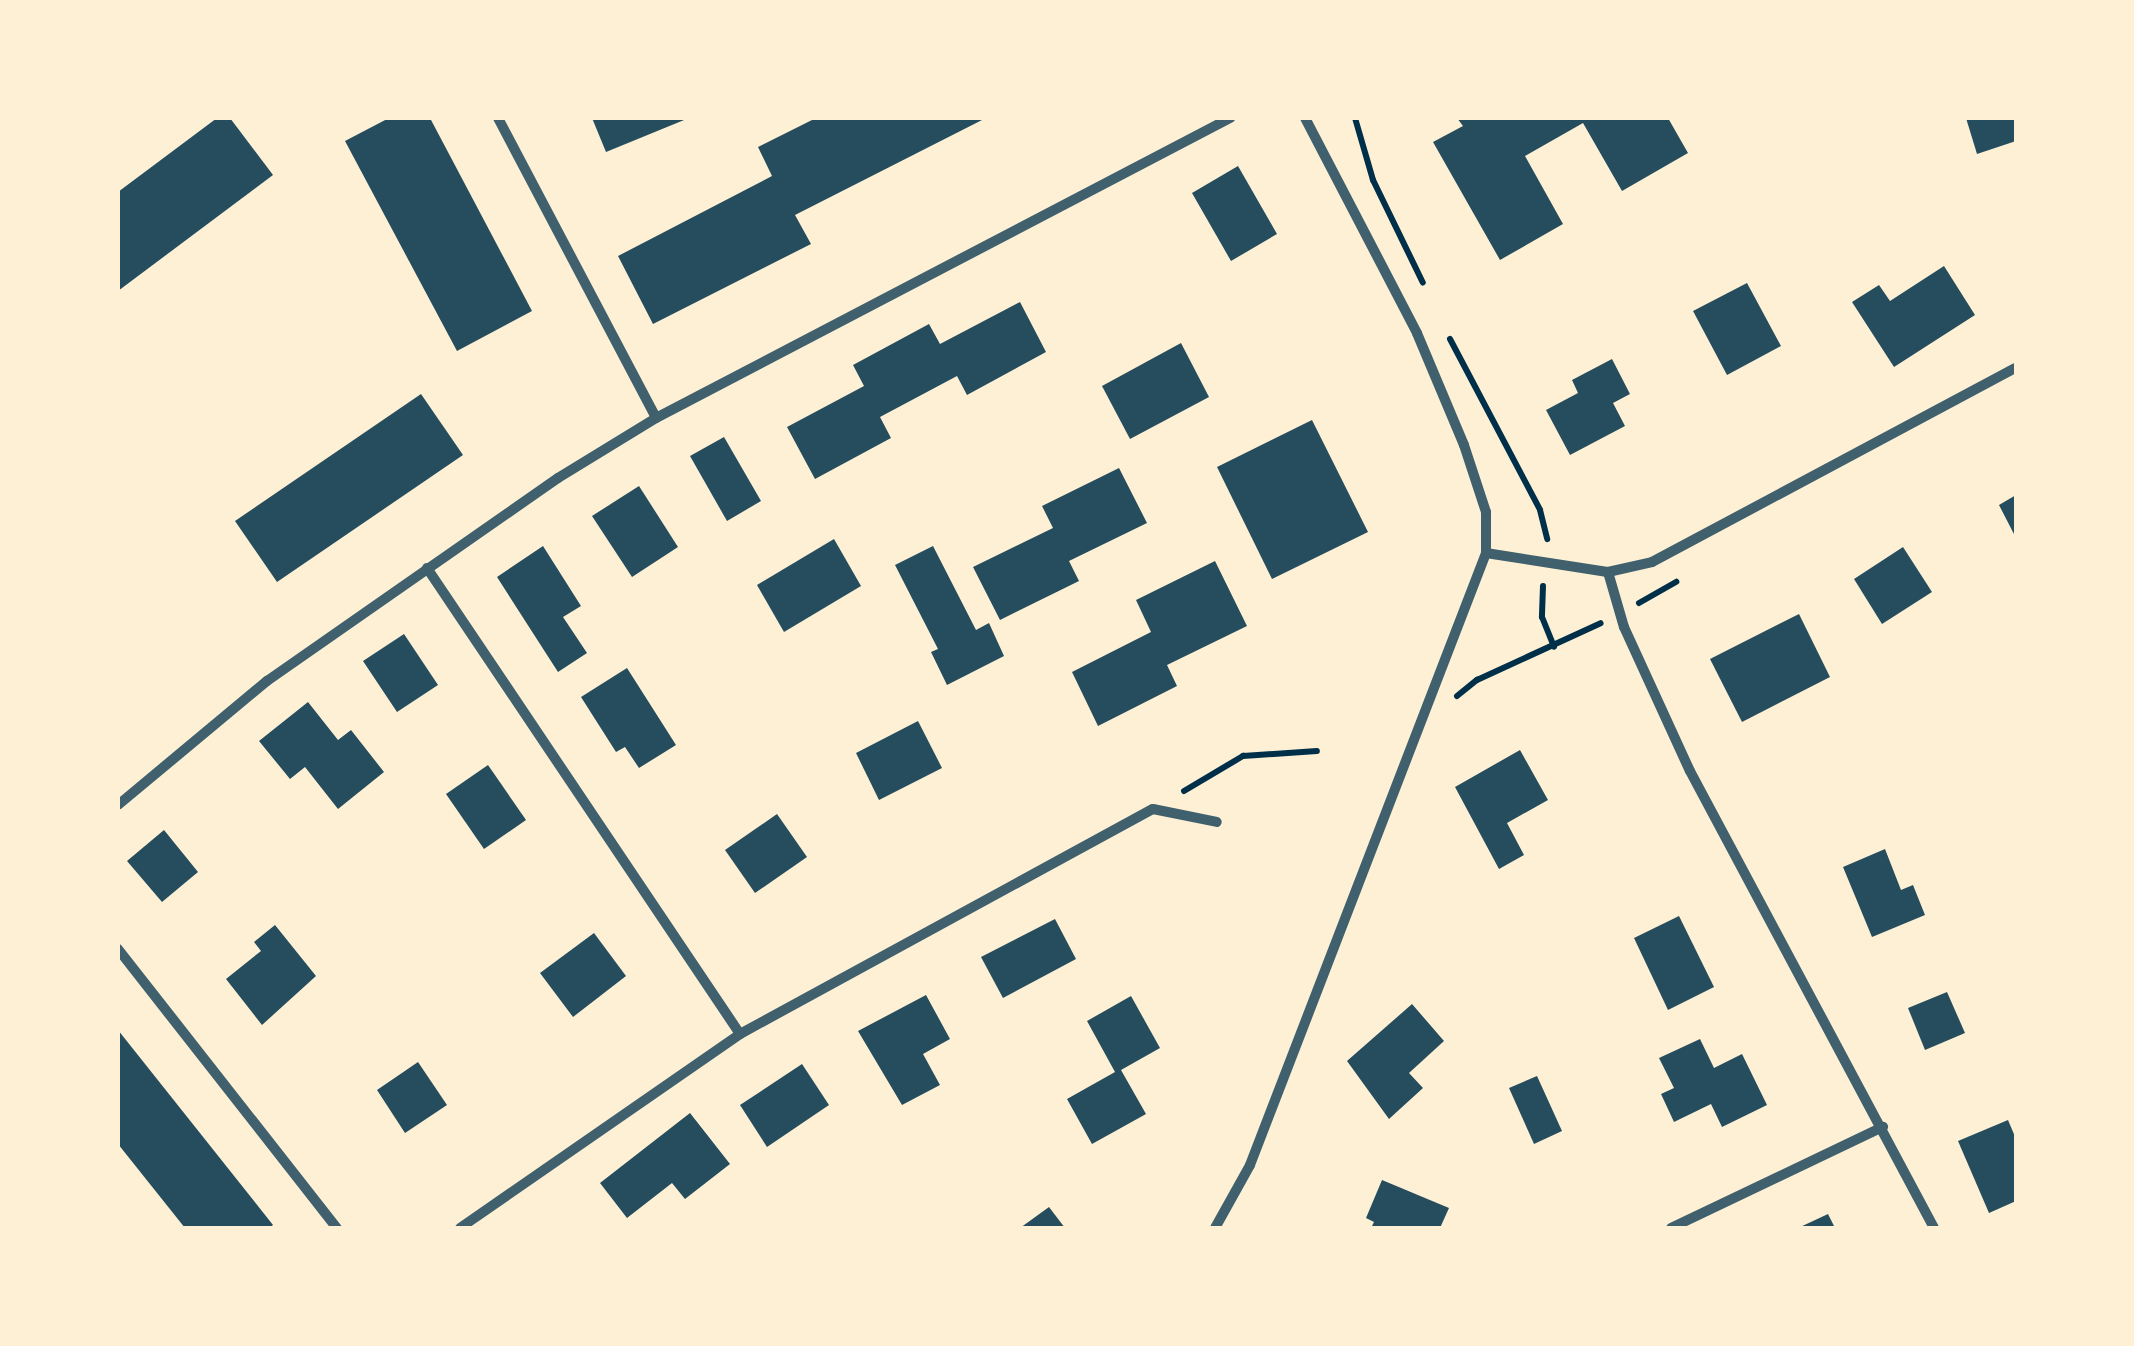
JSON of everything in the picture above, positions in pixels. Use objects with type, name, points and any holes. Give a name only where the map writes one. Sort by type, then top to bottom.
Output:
[{"type":"street","points":[[498,118],[656,418]]},
{"type":"street","points":[[118,806],[267,681],[428,568],[656,418],[1230,118]]},
{"type":"street","points":[[1215,1228],[1250,1165],[1486,553],[1486,512],[1464,444],[1417,333],[1306,118]]},
{"type":"street","points":[[1486,553],[1608,572],[1652,562],[2016,368]]},
{"type":"street","points":[[428,568],[740,1034]]},
{"type":"street","points":[[1608,572],[1620,613],[1690,771],[1934,1228]]},
{"type":"street","points":[[460,1228],[740,1034],[1152,809],[1217,822]]},
{"type":"street","points":[[118,949],[337,1228]]},
{"type":"street","points":[[1671,1228],[1883,1127]]},
{"type":"path","points":[[1452,703],[1477,680],[1620,613],[1689,574]]},
{"type":"path","points":[[1152,809],[1243,756],[1317,751]]},
{"type":"building","points":[[217,118],[230,118],[273,175],[118,291],[118,192]]},
{"type":"building","points":[[389,118],[430,118],[532,311],[457,351],[345,141]]},
{"type":"building","points":[[592,118],[689,118],[606,152]]},
{"type":"building","points":[[816,118],[986,118],[795,215],[811,244],[653,324],[618,256],[772,176],[758,147]]},
{"type":"building","points":[[1457,118],[1668,118],[1688,153],[1622,191],[1583,123],[1525,156],[1563,224],[1500,260],[1433,142],[1463,126]]},
{"type":"building","points":[[1966,118],[2016,118],[2016,141],[1977,154]]},
{"type":"building","points":[[1238,166],[1277,234],[1231,261],[1192,193]]},
{"type":"building","points":[[1944,266],[1975,315],[1894,367],[1852,302],[1879,285],[1890,301]]},
{"type":"building","points":[[1747,283],[1781,346],[1727,375],[1693,311]]},
{"type":"building","points":[[1020,302],[1046,352],[967,395],[957,376],[880,417],[891,438],[815,479],[787,427],[864,386],[853,365],[929,324],[940,344]]},
{"type":"building","points":[[1181,343],[1209,397],[1130,439],[1102,386]]},
{"type":"building","points":[[1612,359],[1630,394],[1613,403],[1625,426],[1570,455],[1546,410],[1578,393],[1572,380]]},
{"type":"building","points":[[421,394],[463,455],[277,582],[235,521]]},
{"type":"building","points":[[1312,420],[1368,532],[1272,579],[1217,467]]},
{"type":"building","points":[[724,437],[761,501],[727,521],[690,456]]},
{"type":"building","points":[[1119,468],[1147,523],[1069,561],[1079,581],[1000,620],[973,567],[1053,528],[1042,506]]},
{"type":"building","points":[[639,486],[678,547],[632,577],[592,516]]},
{"type":"building","points":[[2016,495],[2016,538],[1999,505]]},
{"type":"building","points":[[834,539],[861,586],[784,632],[757,585]]},
{"type":"building","points":[[543,546],[581,606],[563,617],[587,653],[558,672],[497,577]]},
{"type":"building","points":[[933,546],[976,630],[989,623],[1004,656],[947,685],[931,652],[938,649],[895,565]]},
{"type":"building","points":[[1903,547],[1932,592],[1882,624],[1854,579]]},
{"type":"building","points":[[1215,561],[1247,626],[1167,665],[1177,686],[1098,726],[1072,672],[1151,632],[1136,600]]},
{"type":"building","points":[[1799,614],[1830,677],[1742,722],[1710,659]]},
{"type":"building","points":[[404,634],[438,685],[397,712],[363,661]]},
{"type":"building","points":[[627,668],[676,745],[639,768],[625,747],[616,752],[581,697]]},
{"type":"building","points":[[308,702],[338,740],[351,730],[384,772],[338,809],[305,767],[290,779],[259,741]]},
{"type":"building","points":[[918,721],[942,768],[879,800],[856,753]]},
{"type":"building","points":[[1520,750],[1548,800],[1507,823],[1524,855],[1499,869],[1455,787]]},
{"type":"building","points":[[488,765],[526,820],[484,849],[446,794]]},
{"type":"building","points":[[777,814],[807,857],[755,893],[725,850]]},
{"type":"building","points":[[164,830],[198,872],[162,902],[127,861]]},
{"type":"building","points":[[1885,849],[1901,890],[1913,885],[1925,915],[1872,937],[1843,867]]},
{"type":"building","points":[[1679,916],[1714,987],[1668,1010],[1634,938]]},
{"type":"building","points":[[1055,919],[1076,959],[1003,998],[981,957]]},
{"type":"building","points":[[275,925],[316,976],[262,1025],[226,979],[261,951],[254,942]]},
{"type":"building","points":[[594,933],[626,976],[573,1017],[540,973]]},
{"type":"building","points":[[1947,992],[1965,1033],[1925,1050],[1908,1008]]},
{"type":"building","points":[[926,995],[950,1039],[923,1054],[940,1085],[902,1105],[858,1031]]},
{"type":"building","points":[[1131,996],[1160,1048],[1121,1070],[1146,1114],[1092,1144],[1067,1099],[1115,1072],[1087,1021]]},
{"type":"building","points":[[1412,1004],[1444,1041],[1409,1073],[1423,1088],[1389,1119],[1347,1061]]},
{"type":"building","points":[[118,1030],[273,1225],[185,1228],[118,1144]]},
{"type":"building","points":[[1700,1039],[1714,1068],[1742,1054],[1767,1105],[1722,1127],[1711,1104],[1674,1122],[1661,1094],[1674,1088],[1659,1058]]},
{"type":"building","points":[[418,1062],[447,1105],[405,1133],[377,1090]]},
{"type":"building","points":[[802,1064],[829,1105],[767,1147],[740,1105]]},
{"type":"building","points":[[1537,1076],[1562,1131],[1534,1144],[1509,1088]]},
{"type":"building","points":[[690,1113],[730,1164],[685,1199],[672,1183],[627,1218],[600,1183]]},
{"type":"building","points":[[2008,1120],[2016,1139],[2016,1201],[1989,1213],[1958,1141]]},
{"type":"building","points":[[1382,1180],[1449,1208],[1440,1228],[1371,1228],[1374,1222],[1366,1218]]},
{"type":"building","points":[[1049,1207],[1065,1228],[1020,1228]]},
{"type":"building","points":[[1828,1214],[1835,1228],[1798,1228]]}]
